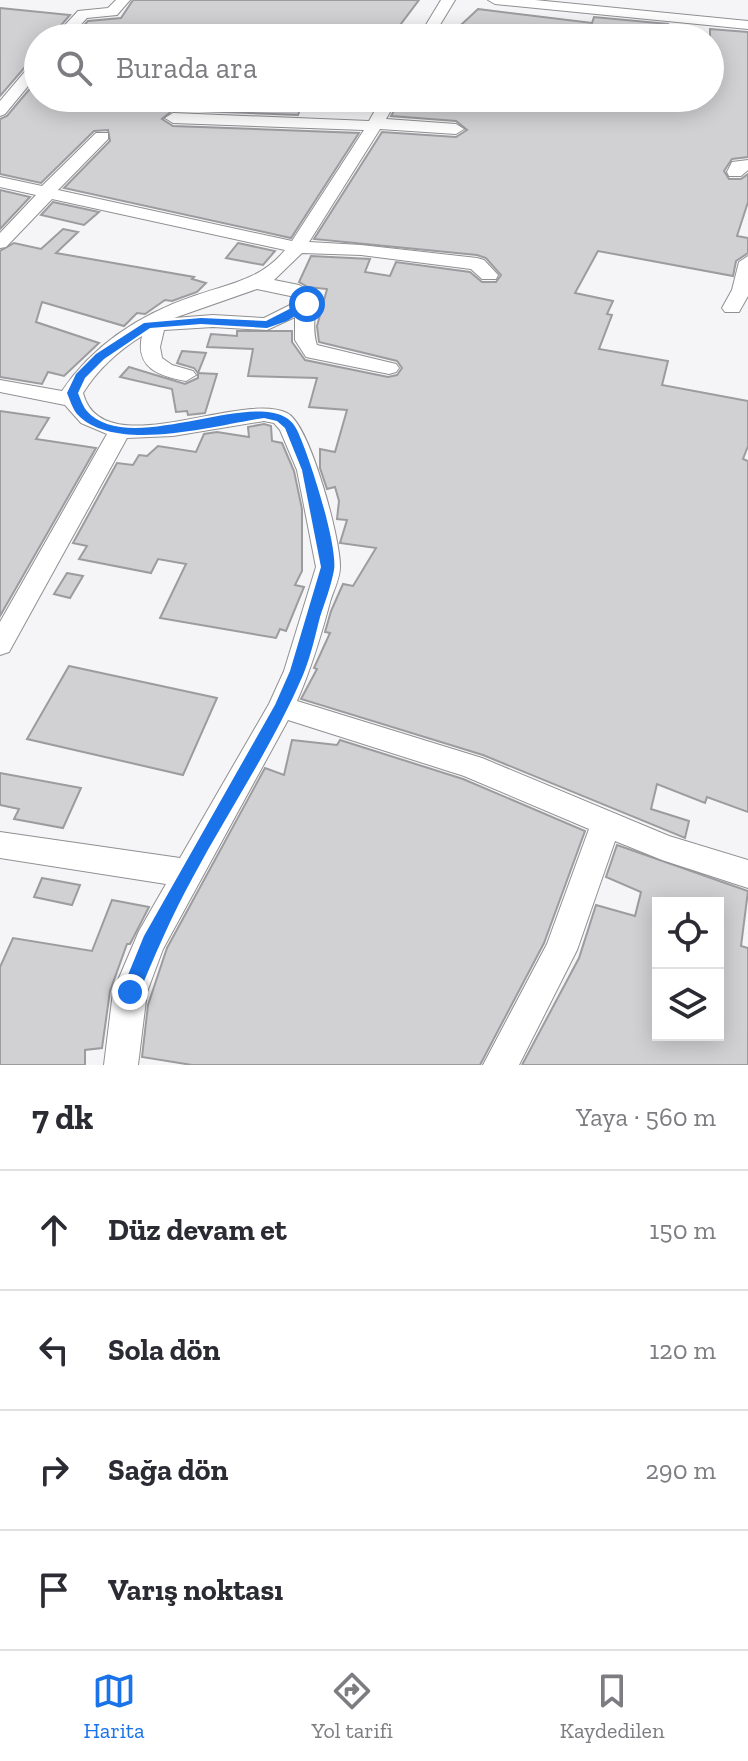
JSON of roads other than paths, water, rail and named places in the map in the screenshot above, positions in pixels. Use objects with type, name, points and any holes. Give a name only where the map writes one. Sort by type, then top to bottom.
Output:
[{"type":"street","points":[[73,24],[83,14],[112,12],[123,0]]},
{"type":"street","points":[[433,24],[448,0]]},
{"type":"street","points":[[495,0],[748,25]]},
{"type":"street","points":[[0,111],[24,82]]},
{"type":"street","points":[[73,400],[80,377],[100,356],[200,300],[256,283],[273,274],[296,247],[382,112]]},
{"type":"street","points":[[173,118],[375,126],[383,123],[456,129]]},
{"type":"street","points":[[0,243],[49,192],[50,186],[102,136]]},
{"type":"street","points":[[0,182],[296,247],[361,250],[477,264],[489,275]]},
{"type":"street","points":[[732,308],[742,290],[748,262]]},
{"type":"street","points":[[256,283],[304,294],[307,304],[304,339],[307,347],[332,358],[389,368]]},
{"type":"street","points":[[152,325],[201,321],[267,324],[283,319],[307,304]]},
{"type":"street","points":[[152,325],[149,354],[154,364],[164,371],[186,375]]},
{"type":"street","points":[[0,386],[73,400],[81,412],[97,423],[120,430],[142,432],[264,414],[281,418],[290,427],[308,470],[328,567],[297,671],[281,707],[150,942],[130,992],[121,1065]]},
{"type":"street","points":[[0,645],[120,430]]},
{"type":"street","points":[[281,707],[472,766],[662,847],[748,874]]},
{"type":"street","points":[[500,1065],[561,950],[606,823]]},
{"type":"street","points":[[0,845],[186,873]]}]
